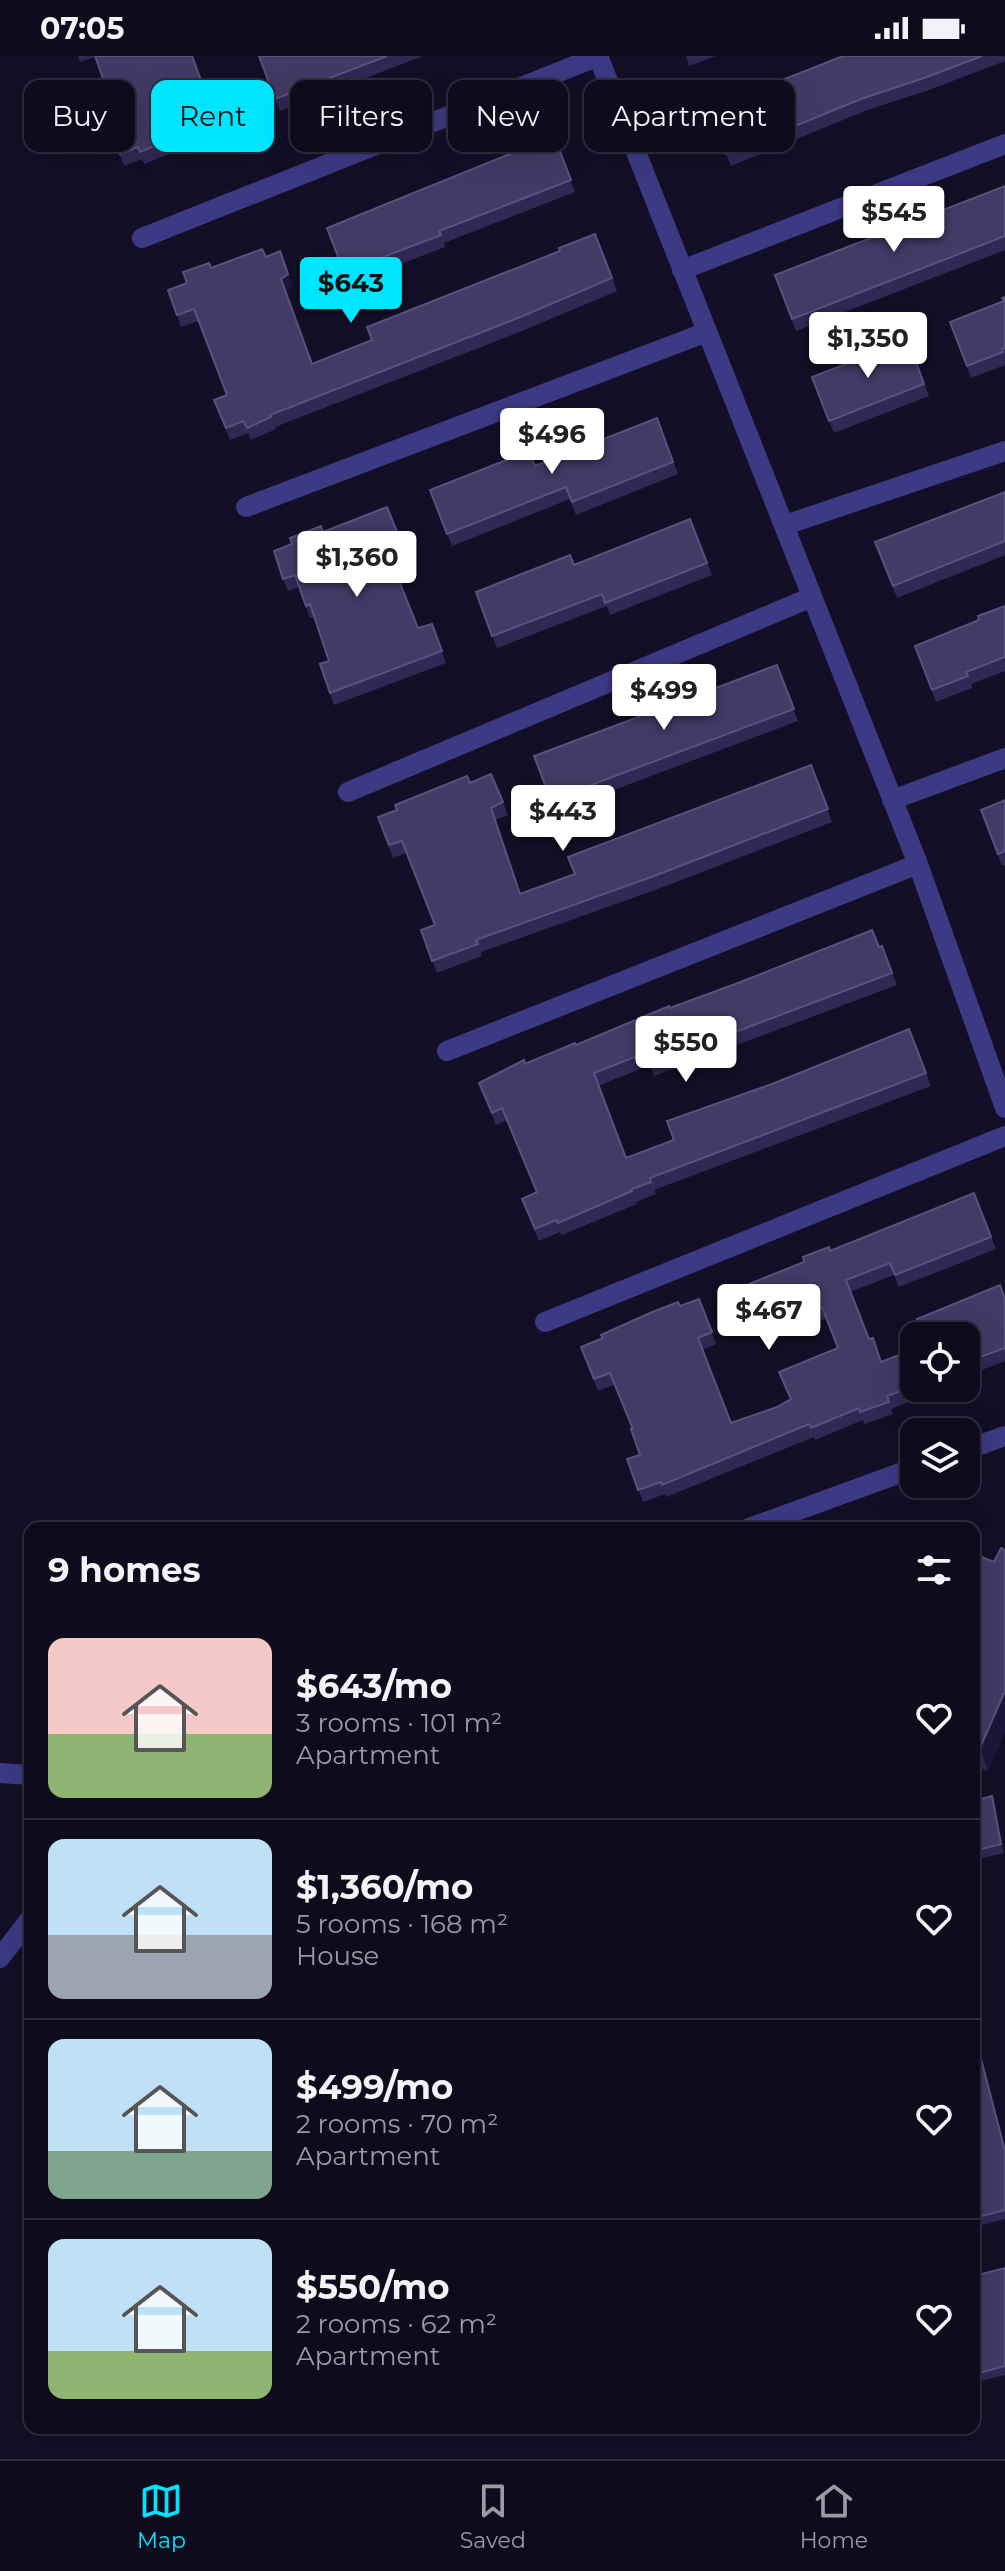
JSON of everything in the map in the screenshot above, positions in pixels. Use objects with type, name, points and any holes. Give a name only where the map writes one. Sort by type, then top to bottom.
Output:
[{"type":"street","points":[[142,238],[598,56],[918,864],[1005,1108]]},
{"type":"street","points":[[682,270],[1005,144]]},
{"type":"street","points":[[246,507],[707,332]]},
{"type":"street","points":[[785,525],[1005,451]]},
{"type":"street","points":[[348,792],[812,597]]},
{"type":"street","points":[[892,800],[1005,758]]},
{"type":"street","points":[[447,1051],[918,864]]},
{"type":"street","points":[[545,1322],[1005,1136]]},
{"type":"street","points":[[980,1445],[1005,1436]]},
{"type":"street","points":[[766,1522],[900,1473]]},
{"type":"street","points":[[0,1773],[24,1775]]},
{"type":"street","points":[[0,1958],[24,1927]]},
{"type":"building","points":[[95,56],[192,56],[201,80],[151,80],[151,148],[140,152],[138,147],[135,148],[135,80],[103,80]]},
{"type":"building","points":[[259,56],[387,56],[324,80],[290,80],[290,93],[275,99],[274,80],[268,80]]},
{"type":"building","points":[[843,56],[982,56],[795,126],[795,80],[782,80]]},
{"type":"building","points":[[515,152],[560,152],[571,180],[344,272],[327,228]]},
{"type":"building","points":[[1005,186],[1005,236],[792,319],[775,275]]},
{"type":"building","points":[[595,234],[612,278],[270,415],[247,428],[243,421],[226,428],[214,400],[227,395],[194,309],[177,315],[168,290],[187,283],[183,272],[209,263],[211,268],[262,249],[266,257],[280,251],[288,274],[281,279],[312,364],[372,340],[367,327],[560,251],[559,248]]},
{"type":"building","points":[[1005,297],[1003,352],[967,366],[950,322],[1004,301],[1002,298]]},
{"type":"building","points":[[908,340],[924,384],[829,421],[812,377]]},
{"type":"building","points":[[657,418],[673,462],[572,502],[566,487],[447,534],[430,490],[529,451],[535,466]]},
{"type":"building","points":[[1005,492],[1005,541],[893,586],[875,542]]},
{"type":"building","points":[[387,507],[399,537],[384,543],[418,628],[432,624],[442,651],[330,693],[320,664],[329,661],[310,604],[306,606],[295,575],[283,579],[274,551],[292,544],[290,538],[321,526],[323,532]]},
{"type":"building","points":[[690,519],[707,563],[605,603],[602,594],[492,636],[476,592],[570,555],[574,565]]},
{"type":"building","points":[[1005,606],[1005,657],[932,690],[915,646]]},
{"type":"building","points":[[777,665],[794,709],[551,800],[534,756]]},
{"type":"building","points":[[811,765],[828,809],[476,940],[478,944],[432,961],[421,930],[435,925],[402,841],[389,845],[378,817],[397,810],[395,805],[467,776],[470,783],[491,774],[503,802],[491,808],[520,894],[575,874],[568,857]]},
{"type":"building","points":[[1005,800],[1005,851],[998,854],[981,810]]},
{"type":"building","points":[[872,930],[892,973],[650,1064],[645,1053],[594,1073],[626,1158],[674,1140],[667,1121],[772,1084],[909,1029],[926,1073],[650,1178],[651,1182],[632,1191],[558,1223],[556,1220],[535,1229],[522,1199],[537,1192],[502,1108],[492,1113],[479,1083],[524,1060],[525,1064],[576,1045],[669,1006],[738,983]]},
{"type":"building","points":[[974,1193],[991,1237],[895,1275],[890,1263],[846,1280],[881,1362],[900,1355],[900,1391],[887,1396],[889,1402],[860,1412],[859,1408],[811,1428],[809,1424],[662,1485],[661,1482],[638,1490],[627,1459],[640,1455],[633,1429],[610,1373],[594,1379],[581,1347],[650,1313],[678,1302],[680,1306],[699,1299],[712,1332],[698,1338],[731,1423],[777,1407],[791,1399],[779,1372],[838,1348],[822,1307],[761,1330],[744,1286],[804,1262],[803,1257],[829,1247],[830,1251]]},
{"type":"building","points":[[1000,1285],[1005,1299],[1005,1348],[980,1357],[980,1322],[918,1322],[917,1319]]},
{"type":"building","points":[[1001,1548],[1005,1550],[1005,1691],[980,1748],[980,1556],[994,1562]]},
{"type":"building","points":[[992,1796],[1001,1844],[980,1849],[980,1799]]},
{"type":"building","points":[[980,2055],[1005,2151],[1005,2210],[980,2216]]},
{"type":"building","points":[[1005,2268],[1005,2366],[980,2373],[980,2274]]}]
